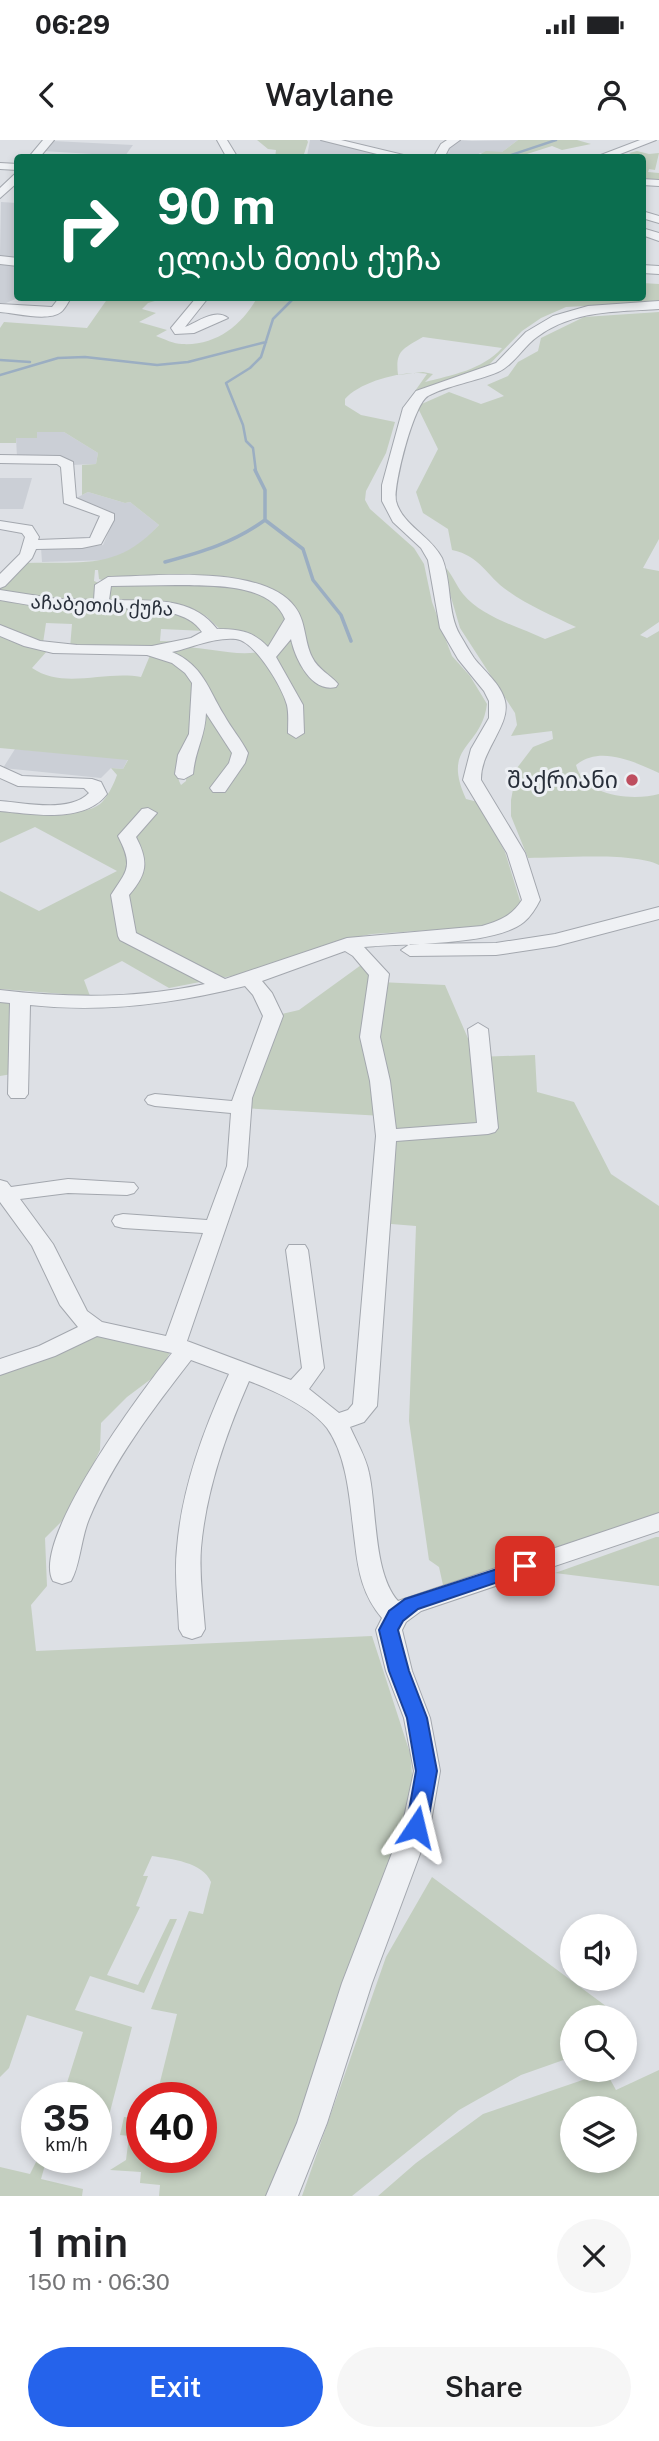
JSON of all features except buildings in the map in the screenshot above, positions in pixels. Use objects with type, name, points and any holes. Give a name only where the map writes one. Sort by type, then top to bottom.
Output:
[{"type":"street","points":[[37,154],[49,140]]},
{"type":"street","points":[[326,140],[392,154]]},
{"type":"street","points":[[440,154],[445,146],[455,140]]},
{"type":"street","points":[[610,154],[651,140]]},
{"type":"street","points":[[0,195],[14,179]]},
{"type":"street","points":[[0,308],[47,312],[56,310],[63,301]]},
{"type":"street","points":[[200,301],[177,327],[178,331],[189,332],[208,319],[222,318]]},
{"type":"street","points":[[18,1094],[10,997],[102,1003],[137,1001],[223,986],[401,936],[450,935],[484,930],[515,920],[531,900],[529,886],[472,780],[479,749],[497,718],[497,701],[448,628],[435,560],[427,546],[398,519],[389,501],[389,485],[410,408],[421,394],[501,366],[531,335],[557,318],[588,310],[659,305]]},
{"type":"street","points":[[0,459],[60,460],[68,466],[69,500],[107,514],[99,538],[91,543],[32,545],[32,537],[27,529],[0,525]]},
{"type":"street","name":"აჩაბეთის ქუჩა","points":[[0,583],[22,562],[32,545]]},
{"type":"street","points":[[101,605],[103,584],[107,582],[223,581],[273,595],[287,606],[311,670],[330,684]]},
{"type":"street","name":"აჩაბეთის ქუჩა","points":[[0,595],[58,604],[176,607],[203,620],[210,629],[209,634]]},
{"type":"street","points":[[267,658],[285,636],[293,619]]},
{"type":"street","points":[[0,630],[24,641],[62,649],[155,651],[196,642],[209,634],[250,638],[281,677],[295,707],[296,733]]},
{"type":"street","points":[[155,651],[171,656],[186,666],[198,680],[215,714],[240,753],[237,763],[219,788]]},
{"type":"street","points":[[184,774],[186,754],[197,734],[198,680]]},
{"type":"street","points":[[0,771],[18,781],[86,783],[95,786],[98,794],[92,801],[64,809],[0,806]]},
{"type":"street","points":[[148,813],[127,836],[132,844],[135,867],[132,880],[120,895],[127,936],[223,986]]},
{"type":"street","points":[[354,948],[496,948],[556,940],[659,913]]},
{"type":"street","points":[[336,1423],[356,1416],[365,1406],[386,1136],[380,1080],[370,1037],[379,974],[354,948]]},
{"type":"street","points":[[62,1576],[63,1561],[71,1536],[102,1472],[180,1347],[215,1227],[237,1166],[242,1098],[272,1016],[262,993],[248,979]]},
{"type":"street","points":[[386,1136],[488,1128],[478,1029]]},
{"type":"street","points":[[155,1100],[242,1108]]},
{"type":"street","points":[[3,1190],[68,1186],[127,1188]]},
{"type":"street","points":[[3,1190],[42,1244],[71,1305],[79,1316],[95,1328],[180,1347],[293,1389],[336,1423],[357,1469],[371,1572],[381,1599],[396,1616]]},
{"type":"street","points":[[123,1221],[215,1227]]},
{"type":"street","points":[[293,1389],[305,1381],[313,1368],[298,1250]]},
{"type":"street","points":[[0,1367],[47,1351],[95,1328]]},
{"type":"street","points":[[192,1629],[189,1548],[200,1487],[216,1426],[242,1370]]},
{"type":"street","points":[[282,2196],[312,2123],[357,1983],[416,1827],[427,1771],[417,1718],[399,1671],[389,1630],[396,1616],[412,1604],[659,1522]]},
{"type":"shaded area","points":[[310,140],[321,140],[390,154],[307,154]]},
{"type":"shaded area","points":[[457,140],[518,140],[502,152],[447,154],[450,151],[445,148]]},
{"type":"shaded area","points":[[53,141],[133,145],[126,154],[43,151]]},
{"type":"shaded area","points":[[1,202],[14,203],[14,257],[0,256]]},
{"type":"shaded area","points":[[0,264],[14,265],[14,300],[0,303]]},
{"type":"shaded area","points":[[37,432],[64,432],[98,453],[96,464],[71,465],[57,456],[17,457],[16,438],[37,438]]},
{"type":"shaded area","points":[[0,478],[32,478],[23,509],[0,509]]},
{"type":"shaded area","points":[[88,492],[125,503],[130,502],[159,525],[141,544],[111,560],[42,562],[41,548],[103,545],[113,522],[74,499]]},
{"type":"shaded area","points":[[15,749],[128,759],[123,769],[111,768],[101,778],[3,768]]},
{"type":"green space","points":[[257,140],[308,142],[304,154],[276,154],[276,150],[268,149]]},
{"type":"green space","points":[[518,140],[577,140],[591,144],[562,150],[552,146],[527,154],[480,154],[486,151],[502,152]]},
{"type":"green space","points":[[629,153],[659,153],[655,170],[649,169],[648,172],[659,173],[659,181],[646,181],[646,154]]},
{"type":"green space","points":[[646,283],[659,284],[659,302],[566,307],[541,318],[522,331],[481,373],[415,391],[427,374],[414,373],[433,374],[425,382],[456,374],[485,362],[502,348],[423,337],[410,344],[399,355],[398,375],[371,382],[345,399],[345,405],[361,415],[395,422],[386,453],[366,491],[365,500],[370,509],[414,548],[424,564],[432,602],[452,656],[470,676],[487,704],[478,731],[460,757],[459,781],[466,799],[478,802],[505,852],[521,904],[513,914],[502,920],[477,927],[372,934],[346,939],[252,972],[169,988],[122,961],[84,980],[90,996],[0,989],[0,891],[39,911],[117,871],[35,827],[0,843],[0,809],[66,812],[91,809],[103,801],[112,787],[117,775],[111,768],[123,769],[128,760],[0,748],[0,634],[48,650],[32,668],[57,678],[141,677],[151,653],[181,667],[191,680],[193,689],[194,734],[178,767],[181,785],[186,781],[188,757],[199,737],[204,697],[235,749],[242,748],[220,717],[190,665],[162,650],[187,647],[236,653],[260,652],[282,683],[293,710],[300,709],[270,658],[286,637],[291,624],[295,627],[301,654],[309,669],[315,676],[332,684],[311,667],[294,618],[285,601],[277,594],[258,587],[224,580],[105,581],[99,579],[98,570],[95,570],[94,581],[101,584],[98,602],[21,599],[0,593],[0,585],[25,563],[98,561],[113,557],[144,540],[159,525],[130,502],[125,503],[88,492],[82,495],[82,465],[96,464],[98,453],[64,432],[37,432],[37,438],[16,438],[16,443],[0,443],[0,328],[4,322],[87,328],[106,301],[155,301],[142,309],[156,313],[139,322],[167,330],[156,336],[166,340],[179,344],[194,344],[227,332],[255,301],[646,301]]},
{"type":"green space","points":[[659,312],[659,539],[643,568],[659,571],[659,622],[640,635],[647,638],[659,631],[659,773],[618,757],[596,756],[576,765],[581,776],[599,790],[636,797],[659,794],[659,865],[632,858],[614,857],[528,858],[511,816],[517,768],[533,747],[553,739],[552,731],[511,736],[517,725],[515,713],[460,628],[441,563],[471,602],[501,621],[545,639],[576,627],[516,596],[500,585],[476,561],[452,550],[448,529],[423,513],[416,492],[438,449],[417,406],[449,392],[481,404],[504,396],[487,385],[508,376],[518,362],[538,351],[541,338],[584,317]]},
{"type":"green space","points":[[105,584],[205,584],[266,592],[288,620],[270,651],[222,631],[206,616],[188,608],[103,602]]},
{"type":"green space","points":[[0,597],[186,612],[205,631],[161,629],[160,641],[191,642],[148,649],[70,648],[72,624],[46,623],[43,643],[0,627]]},
{"type":"green space","points":[[368,960],[379,982],[445,985],[476,1057],[535,1055],[537,1092],[574,1102],[611,1174],[659,1206],[659,1522],[445,1594],[439,1567],[429,1560],[409,1421],[416,1226],[379,1223],[383,1116],[241,1108],[273,1016],[299,1010]]},
{"type":"green space","points":[[0,996],[20,998],[18,1073],[0,1076]]},
{"type":"green space","points":[[95,1328],[174,1345],[159,1373],[127,1397],[101,1423],[100,1450],[71,1512],[45,1538],[47,1586],[31,1605],[36,1651],[372,1636],[410,1753],[413,1784],[404,1836],[270,2196],[159,2196],[160,2185],[140,2183],[141,2173],[217,2173],[217,2082],[160,2082],[177,2014],[151,2009],[189,1911],[203,1914],[211,1882],[207,1875],[194,1866],[152,1856],[143,1876],[148,1876],[136,1906],[140,1907],[107,1975],[138,1985],[170,1919],[177,1919],[144,1993],[90,1976],[75,2010],[132,2027],[112,2104],[112,2082],[67,2082],[83,2032],[27,2015],[9,2068],[0,2077],[0,1367]]},
{"type":"green space","points":[[659,1537],[659,1586],[555,1573]]},
{"type":"green space","points":[[432,1877],[560,1972],[560,1991],[586,1991],[604,2005],[560,2005],[560,2061],[521,2075],[459,2110],[352,2196],[302,2196],[386,1957]]},
{"type":"green space","points":[[659,2070],[659,2196],[378,2196],[416,2163],[483,2114],[577,2082],[612,2082],[616,2090]]},
{"type":"green space","points":[[126,2117],[126,2136],[120,2135]]},
{"type":"green space","points":[[126,2160],[126,2171],[112,2169]]},
{"type":"green space","points":[[0,2167],[30,2174],[43,2173],[41,2179],[83,2189],[82,2196],[0,2196]]},
{"type":"waterway","points":[[514,154],[556,140]]},
{"type":"waterway","points":[[266,342],[273,319],[291,301]]},
{"type":"waterway","points":[[0,375],[58,358],[85,357],[157,365],[188,362],[266,342]]},
{"type":"waterway","points":[[256,472],[253,448],[246,441],[243,425],[226,383],[250,368],[261,357],[266,342]]},
{"type":"waterway","points":[[0,360],[30,362]]},
{"type":"waterway","points":[[256,472],[265,490],[265,520]]},
{"type":"waterway","points":[[165,562],[217,546],[265,520]]},
{"type":"waterway","points":[[265,520],[303,549],[313,580],[341,615],[351,641]]},
{"type":"place","name":"შაქრიანი","points":[[632,780]]},
{"type":"route","points":[[416,1827],[427,1771],[417,1718],[399,1671],[389,1630],[396,1616],[412,1604],[525,1566]]}]
